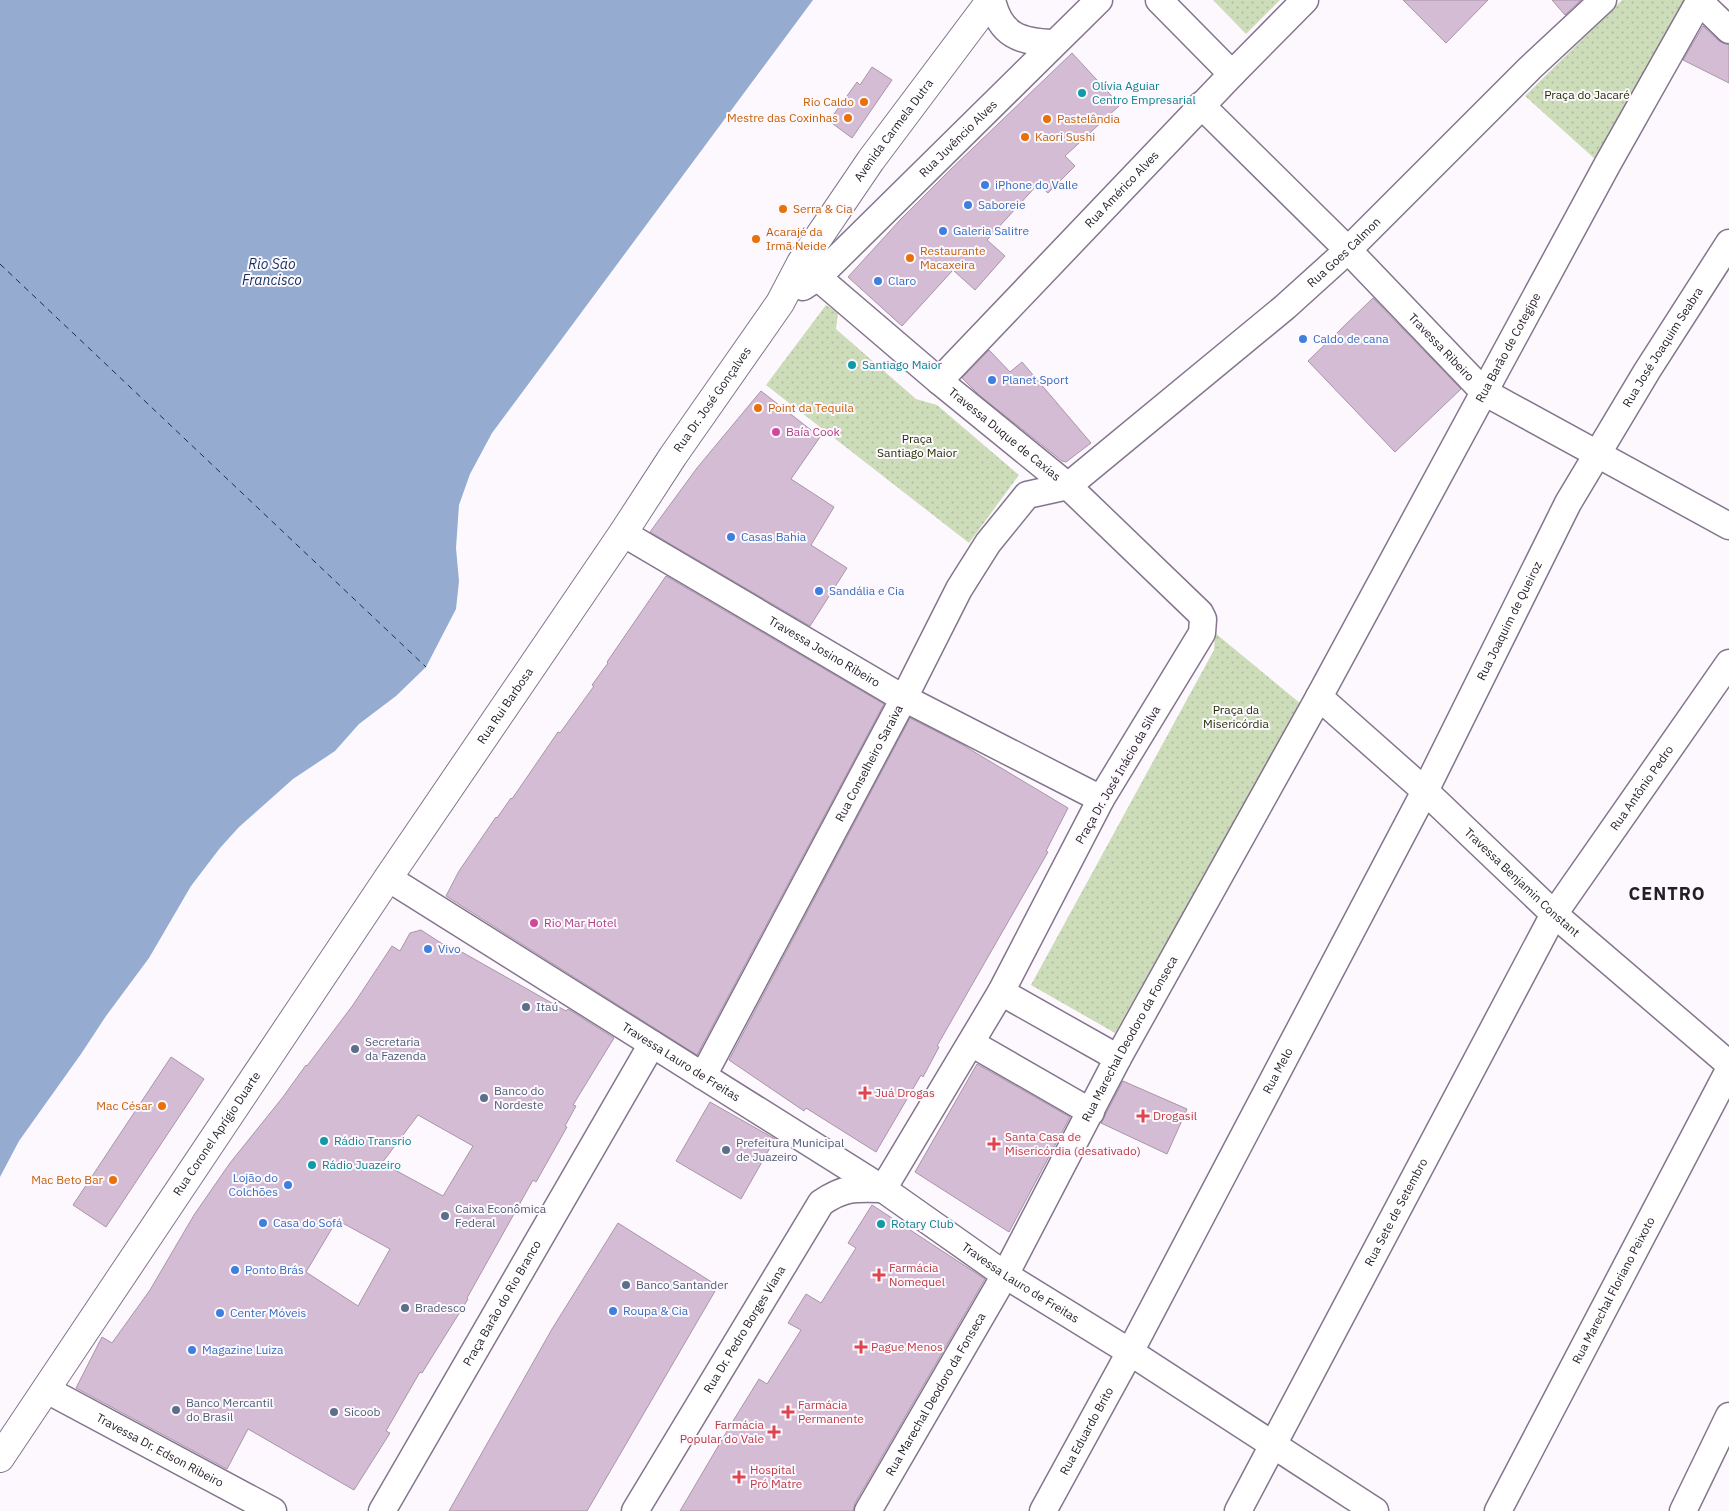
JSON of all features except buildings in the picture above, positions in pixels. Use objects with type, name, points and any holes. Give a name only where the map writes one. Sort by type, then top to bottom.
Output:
[{"type":"main road","name":"Avenida Carmela Dutra","points":[[809,270],[871,160],[992,0]]},
{"type":"main road","name":"Rua Dr. José Gonçalves","points":[[628,536],[673,456],[780,303],[809,270]]},
{"type":"main road","name":"Rua Rui Barbosa","points":[[388,878],[628,536]]},
{"type":"main road","name":"Rua Coronel Aprígio Duarte","points":[[0,1458],[388,878]]},
{"type":"street","points":[[992,0],[999,21],[1004,28],[1026,41],[1054,44]]},
{"type":"street","name":"Rua Juvêncio Alves","points":[[809,270],[1054,44],[1099,0]]},
{"type":"street","points":[[1159,0],[1232,74]]},
{"type":"street","name":"Rua Américo Alves","points":[[939,381],[1201,105],[1305,0]]},
{"type":"street","name":"Rua Goes Calmon","points":[[1068,486],[1285,307],[1348,250],[1530,68],[1603,0]]},
{"type":"street","points":[[1699,1],[1729,30]]},
{"type":"street","name":"Rua Barão de Cotegipe","points":[[1319,697],[1607,165],[1699,1]]},
{"type":"street","name":"Travessa Ribeiro","points":[[1201,105],[1348,250],[1484,392],[1729,526]]},
{"type":"street","name":"Rua José Joaquim Seabra","points":[[1598,453],[1647,370],[1729,243]]},
{"type":"street","name":"Travessa Duque de Caxias","points":[[809,270],[939,381],[1068,486],[1200,613]]},
{"type":"street","name":"Rua Joaquim de Queiroz","points":[[1425,791],[1568,504],[1598,453]]},
{"type":"street","name":"Rua Conselheiro Saraiva","points":[[703,1076],[904,698],[959,588],[988,543],[1027,495],[1068,486]]},
{"type":"street","name":"Travessa Josino Ribeiro","points":[[628,536],[904,698],[1101,799]]},
{"type":"street","name":"Praça Dr. José Inácio da Silva","points":[[883,1189],[1001,992],[1101,799],[1202,633],[1203,619],[1200,613]]},
{"type":"street","name":"Rua Antônio Pedro","points":[[1554,914],[1729,663]]},
{"type":"street","name":"Travessa Benjamin Constant","points":[[1319,697],[1425,791],[1554,914],[1729,1064]]},
{"type":"street","name":"Rua Marechal Deodoro da Fonseca","points":[[868,1511],[1005,1275],[1118,1058],[1319,697]]},
{"type":"street","name":"Rua Melo","points":[[1130,1352],[1425,791]]},
{"type":"street","name":"Travessa Lauro de Freitas","points":[[388,878],[883,1189],[1005,1275],[1130,1352],[1375,1511]]},
{"type":"street","name":"Rua Sete de Setembro","points":[[1238,1511],[1554,914]]},
{"type":"street","points":[[1001,992],[1118,1058]]},
{"type":"street","points":[[971,1043],[1091,1112]]},
{"type":"street","name":"Praça Barão do Rio Branco","points":[[382,1511],[652,1044]]},
{"type":"street","name":"Rua Marechal Floriano Peixoto","points":[[1498,1511],[1729,1070]]},
{"type":"street","name":"Rua Dr. Pedro Borges Viana","points":[[635,1511],[821,1203],[834,1194],[848,1189],[883,1189]]},
{"type":"street","name":"Rua Eduardo Brito","points":[[1043,1511],[1130,1352]]},
{"type":"street","name":"Travessa Dr. Edson Ribeiro","points":[[47,1390],[273,1511]]},
{"type":"street","points":[[1683,1511],[1729,1416]]},
{"type":"green space","points":[[1213,0],[1280,0],[1246,34]]},
{"type":"green space","name":"Praça do Jacaré","points":[[1622,0],[1687,0],[1596,160],[1525,96]]},
{"type":"green space","name":"Praça Santiago Maior","points":[[826,305],[838,313],[836,329],[916,399],[937,405],[1019,475],[969,543],[766,385]]},
{"type":"green space","name":"Praça da Misericórdia","points":[[1215,633],[1301,704],[1115,1033],[1031,985],[1214,650]]},
{"type":"water","name":"Rio São Francisco","points":[[0,0],[813,0],[492,433],[470,474],[459,505],[456,548],[459,581],[456,609],[426,667],[396,696],[359,724],[335,751],[293,779],[239,827],[220,848],[191,886],[149,958],[19,1141],[0,1177]]},
{"type":"ferry route","points":[[0,264],[426,667]]},
{"type":"place","name":"Olívia Aguiar Centro Empresarial","points":[[1082,93]]},
{"type":"place","name":"Rio Caldo","points":[[864,102]]},
{"type":"place","name":"Mestre das Coxinhas","points":[[848,118]]},
{"type":"place","name":"Pastelândia","points":[[1047,119]]},
{"type":"place","name":"Kaori Sushi","points":[[1025,137]]},
{"type":"place","name":"iPhone do Valle","points":[[985,185]]},
{"type":"place","name":"Saboreie","points":[[968,205]]},
{"type":"place","name":"Serra & Cia","points":[[783,209]]},
{"type":"place","name":"Galeria Salitre","points":[[943,231]]},
{"type":"place","name":"Acarajé da Irmã Neide","points":[[756,239]]},
{"type":"place","name":"Restaurante Macaxeira","points":[[910,258]]},
{"type":"place","name":"Claro","points":[[878,281]]},
{"type":"place","name":"Caldo de cana","points":[[1303,339]]},
{"type":"place","name":"Santiago Maior","points":[[852,365]]},
{"type":"place","name":"Planet Sport","points":[[992,380]]},
{"type":"place","name":"Point da Tequila","points":[[758,408]]},
{"type":"place","name":"Baía Cook","points":[[776,432]]},
{"type":"place","name":"Casas Bahia","points":[[731,537]]},
{"type":"place","name":"Sandália e Cia","points":[[819,591]]},
{"type":"place","name":"Rio Mar Hotel","points":[[534,923]]},
{"type":"place","name":"Vivo","points":[[428,949]]},
{"type":"place","name":"Itaú","points":[[526,1007]]},
{"type":"place","name":"Secretaria da Fazenda","points":[[355,1049]]},
{"type":"place","name":"Juá Drogas","points":[[865,1093]]},
{"type":"place","name":"Banco do Nordeste","points":[[484,1098]]},
{"type":"place","name":"Mac César","points":[[162,1106]]},
{"type":"place","name":"Drogasil","points":[[1143,1116]]},
{"type":"place","name":"Rádio Transrio","points":[[324,1141]]},
{"type":"place","name":"Santa Casa de Misericórdia (desativado)","points":[[994,1144]]},
{"type":"place","name":"Prefeitura Municipal de Juazeiro","points":[[726,1150]]},
{"type":"place","name":"Rádio Juazeiro","points":[[312,1165]]},
{"type":"place","name":"Mac Beto Bar","points":[[113,1180]]},
{"type":"place","name":"Lojão do Colchões","points":[[288,1185]]},
{"type":"place","name":"Caixa Econômica Federal","points":[[445,1216]]},
{"type":"place","name":"Casa do Sofá","points":[[263,1223]]},
{"type":"place","name":"Rotary Club","points":[[881,1224]]},
{"type":"place","name":"Ponto Brás","points":[[235,1270]]},
{"type":"place","name":"Farmácia Nomequel","points":[[879,1275]]},
{"type":"place","name":"Banco Santander","points":[[626,1285]]},
{"type":"place","name":"Bradesco","points":[[405,1308]]},
{"type":"place","name":"Roupa & Cia","points":[[613,1311]]},
{"type":"place","name":"Center Móveis","points":[[220,1313]]},
{"type":"place","name":"Pague Menos","points":[[861,1347]]},
{"type":"place","name":"Magazine Luiza","points":[[192,1350]]},
{"type":"place","name":"Banco Mercantil do Brasil","points":[[176,1410]]},
{"type":"place","name":"Sicoob","points":[[334,1412]]},
{"type":"place","name":"Farmácia Permanente","points":[[788,1412]]},
{"type":"place","name":"Farmácia Popular do Vale","points":[[774,1432]]},
{"type":"place","name":"Hospital Pró Matre","points":[[739,1477]]},
{"type":"district","name":"CENTRO","points":[[1667,894]]}]
